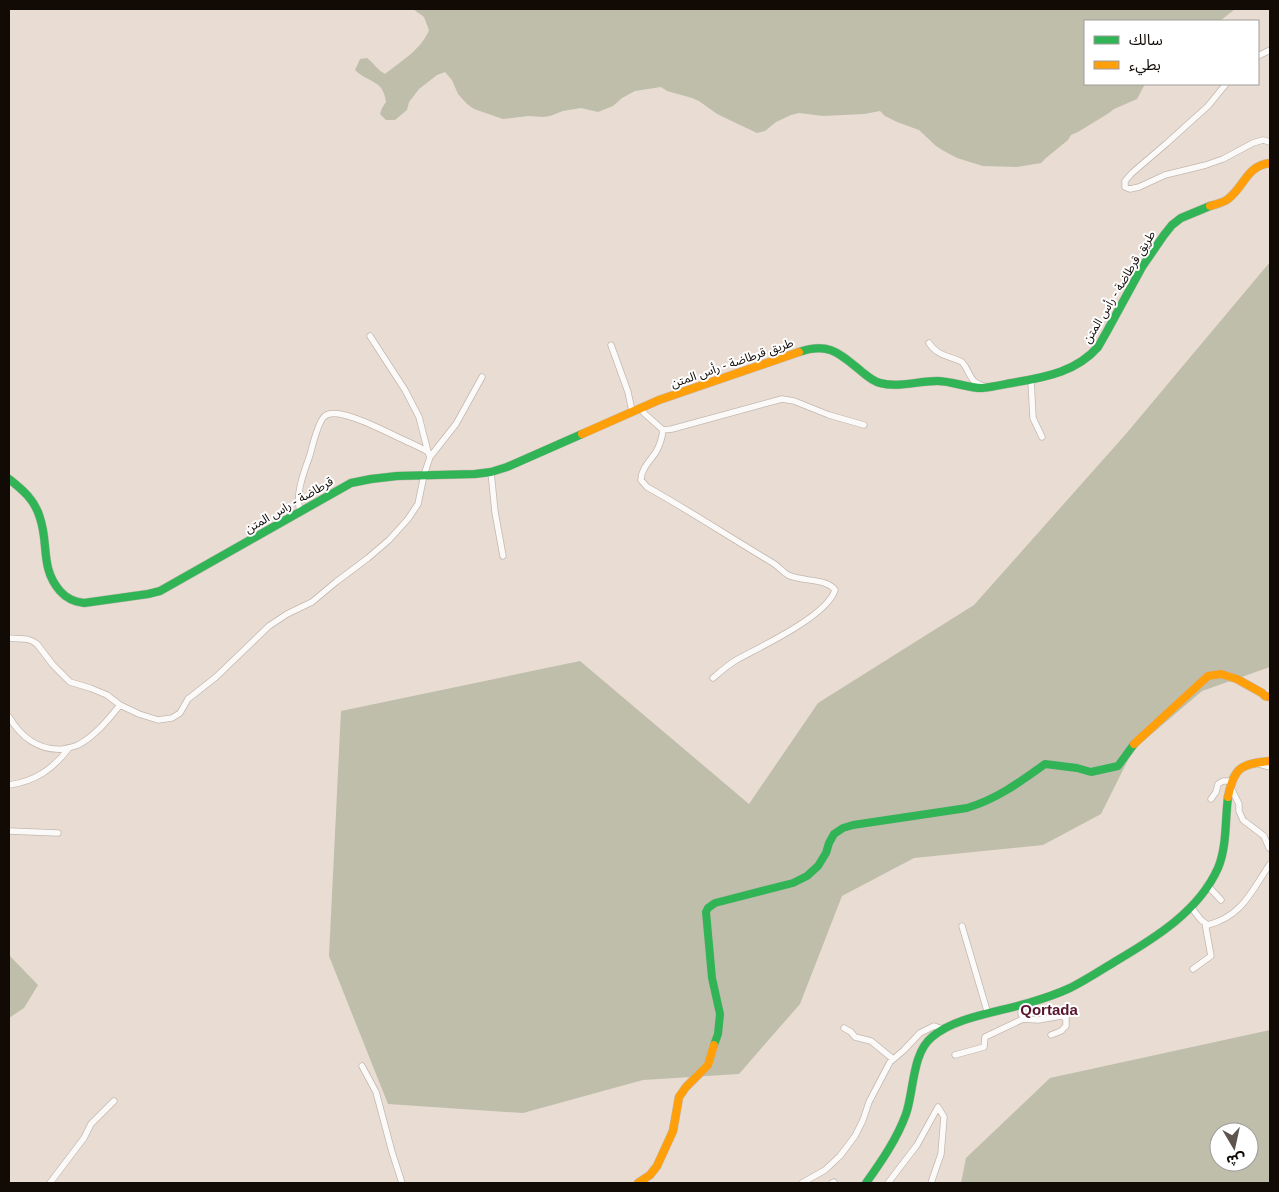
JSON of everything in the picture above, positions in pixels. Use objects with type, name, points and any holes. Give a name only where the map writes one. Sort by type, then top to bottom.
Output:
[{"type":"main road","name":"طريق قرطاضة - رأس المتن","points":[[659,400],[808,348],[821,347],[829,348],[871,379],[880,383],[895,384],[936,381],[976,388],[1031,380],[1063,371],[1081,363],[1102,340],[1145,263],[1158,242],[1173,224],[1185,216],[1228,200],[1250,172],[1257,166],[1270,163]]},
{"type":"main road","name":"قرطاضة - راس المتن","points":[[9,479],[20,487],[36,507],[43,531],[46,567],[54,584],[67,598],[78,603],[160,591],[351,483],[379,478],[491,472],[507,467],[659,400]]},
{"type":"main road","points":[[638,1183],[650,1175],[657,1166],[672,1131],[679,1097],[686,1087],[708,1065],[718,1034],[720,1014],[712,978],[706,912],[708,908],[715,903],[793,883],[806,876],[818,866],[834,834],[843,828],[981,805],[1007,791],[1045,764],[1077,768],[1091,772],[1118,766],[1132,745],[1208,676],[1222,674],[1237,679],[1270,698]]},
{"type":"main road","points":[[866,1183],[886,1154],[898,1132],[911,1095],[920,1056],[926,1043],[932,1036],[959,1022],[1062,992],[1150,941],[1176,922],[1207,885],[1222,858],[1230,783],[1234,774],[1242,767],[1270,761]]},
{"type":"street","points":[[1225,85],[1208,106],[1132,173],[1125,181],[1125,187],[1130,189],[1139,187],[1165,175],[1223,159],[1253,143],[1263,140],[1270,142]]},
{"type":"street","points":[[370,336],[405,390],[419,417],[429,455]]},
{"type":"street","points":[[929,344],[936,352],[962,362],[974,382],[980,386],[988,387]]},
{"type":"street","points":[[611,345],[628,392],[632,411]]},
{"type":"street","points":[[9,638],[30,639],[37,644],[70,682],[107,695],[120,705],[139,714],[158,720],[172,718],[180,713],[188,699],[216,677],[270,626],[287,614],[312,602],[368,558],[408,519],[418,504],[429,455],[456,424],[482,377]]},
{"type":"street","points":[[1031,380],[1033,418],[1042,437]]},
{"type":"street","points":[[640,408],[663,430],[782,399],[794,401],[829,415],[864,425]]},
{"type":"street","points":[[300,511],[298,498],[305,468],[322,418],[326,414],[343,415],[366,422],[429,455]]},
{"type":"street","points":[[663,430],[662,439],[641,474],[641,480],[647,487],[696,515],[777,566],[788,575],[800,580],[826,583],[835,590],[833,596],[812,616],[780,637],[736,660],[713,678]]},
{"type":"street","points":[[491,472],[495,512],[503,556]]},
{"type":"street","points":[[9,643],[25,638]]},
{"type":"street","points":[[9,717],[22,734],[32,742],[47,748],[69,748],[78,745],[98,730],[120,705]]},
{"type":"street","points":[[9,785],[45,773],[61,759],[69,748]]},
{"type":"street","points":[[1256,763],[1270,767]]},
{"type":"street","points":[[1211,799],[1216,792],[1218,784],[1223,781],[1230,783],[1239,804],[1239,811],[1243,820],[1264,836],[1269,848]]},
{"type":"street","points":[[9,831],[58,833]]},
{"type":"street","points":[[1205,923],[1208,925],[1219,921],[1246,902],[1270,864]]},
{"type":"street","points":[[1207,885],[1221,900]]},
{"type":"street","points":[[1190,907],[1205,923],[1211,956],[1192,969]]},
{"type":"street","points":[[962,926],[988,1014]]},
{"type":"street","points":[[1022,1005],[1021,1013],[1023,1019]]},
{"type":"street","points":[[955,1055],[984,1047],[985,1037],[1023,1019],[1048,1019],[1061,1016],[1066,1018],[1066,1026],[1061,1031],[1051,1035]]},
{"type":"street","points":[[802,1183],[825,1170],[840,1156],[855,1136],[869,1102],[890,1062],[920,1033],[934,1026],[943,1030]]},
{"type":"street","points":[[844,1028],[856,1037],[871,1041],[893,1059]]},
{"type":"street","points":[[362,1066],[376,1092],[402,1183]]},
{"type":"street","points":[[50,1183],[84,1138],[91,1124],[114,1101]]},
{"type":"street","points":[[888,1183],[917,1145],[938,1107],[944,1117],[941,1154],[931,1183]]},
{"type":"green space","points":[[413,9],[1235,9],[1221,20],[1084,20],[1084,85],[1144,85],[1137,99],[1114,109],[1071,135],[1068,140],[1041,163],[1017,167],[983,166],[957,158],[936,146],[919,130],[897,122],[880,111],[864,114],[823,116],[799,113],[776,122],[765,131],[757,133],[717,114],[699,101],[667,91],[661,87],[635,91],[622,98],[613,106],[598,112],[581,108],[543,117],[528,116],[503,119],[474,109],[467,104],[458,94],[452,80],[445,72],[437,75],[419,89],[409,102],[407,110],[395,120],[386,120],[380,114],[386,102],[382,89],[379,85],[355,70],[360,59],[367,58],[385,74],[404,60],[426,37],[429,30],[424,17]]},
{"type":"green space","points":[[1270,262],[1270,667],[1202,691],[1133,750],[1101,814],[1043,845],[914,858],[842,896],[800,1004],[739,1074],[643,1080],[523,1113],[388,1104],[329,956],[341,711],[580,661],[749,804],[818,703],[974,605],[1125,435]]},
{"type":"green space","points":[[9,955],[38,985],[24,1008],[9,1018]]},
{"type":"green space","points":[[1270,1030],[1270,1183],[961,1183],[966,1158],[1050,1078]]},
{"type":"traffic: fast","points":[[799,352],[818,348],[833,351],[840,354],[872,379],[887,384],[901,385],[937,381],[982,388],[1039,378],[1061,372],[1081,362],[1098,347],[1142,267],[1172,225],[1181,218],[1210,206]]},
{"type":"traffic: fast","points":[[9,479],[28,496],[38,512],[43,528],[47,565],[54,582],[68,598],[84,603],[160,591],[351,483],[397,476],[491,472],[507,467],[582,434]]},
{"type":"traffic: fast","points":[[714,1045],[718,1034],[720,1014],[712,978],[706,912],[708,908],[715,903],[793,883],[807,876],[818,866],[834,834],[843,828],[967,808],[998,795],[1045,764],[1077,768],[1091,772],[1118,766],[1134,744]]},
{"type":"traffic: fast","points":[[866,1183],[888,1150],[906,1114],[917,1062],[925,1044],[942,1030],[965,1020],[1039,1000],[1070,988],[1146,943],[1174,922],[1200,897],[1218,868],[1224,842],[1228,797]]},
{"type":"traffic: slow","points":[[1210,206],[1228,199],[1251,172],[1262,165],[1270,163]]},
{"type":"traffic: slow","points":[[582,434],[659,400],[799,352]]},
{"type":"traffic: slow","points":[[1134,744],[1208,676],[1221,674],[1237,679],[1265,696],[1270,697]]},
{"type":"traffic: slow","points":[[1228,797],[1233,779],[1240,769],[1252,764],[1270,761]]},
{"type":"traffic: slow","points":[[638,1183],[650,1175],[657,1166],[673,1131],[679,1097],[686,1087],[708,1065],[714,1045]]},
{"type":"district","name":"Qortada","points":[[1049,1009]]}]
